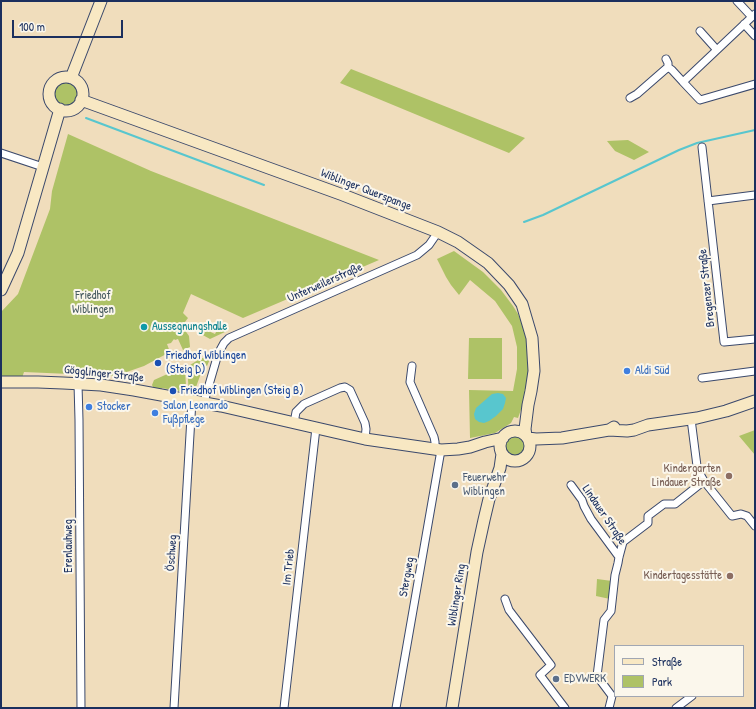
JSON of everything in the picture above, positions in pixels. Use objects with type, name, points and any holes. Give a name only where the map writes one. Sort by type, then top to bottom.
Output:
[{"type":"main road","points":[[71,78],[101,1]]},
{"type":"main road","points":[[61,77],[71,78],[80,84],[83,95],[81,100],[79,105],[75,108],[65,111],[60,110],[55,107],[49,98],[50,88],[56,80],[61,77]]},
{"type":"main road","name":"Wiblinger Querspange","points":[[81,100],[335,192],[438,232],[458,242],[488,263],[509,285],[522,304],[532,338],[534,362],[533,383],[525,429],[527,437]]},
{"type":"main road","points":[[1,290],[18,253],[60,110]]},
{"type":"main road","name":"Gögglinger Straße","points":[[1,382],[38,382],[122,388],[204,402],[365,439],[438,450],[454,450],[503,438]]},
{"type":"main road","points":[[527,437],[530,445],[529,452],[525,458],[520,461],[508,460],[502,453],[500,444],[506,434],[513,432],[520,432],[527,437],[536,439],[562,438],[609,430],[618,425],[638,423],[648,425],[691,419],[726,411],[755,401]]},
{"type":"main road","name":"Wiblinger Querspange","points":[[513,432],[528,405]]},
{"type":"main road","points":[[529,452],[562,438]]},
{"type":"main road","name":"Gögglinger Straße","points":[[470,447],[489,449],[502,453]]},
{"type":"main road","name":"Wiblinger Ring","points":[[452,708],[477,552],[489,499],[502,461],[502,453]]},
{"type":"main road","name":"Wiblinger Ring","points":[[493,488],[515,461]]},
{"type":"street","points":[[683,82],[753,16],[737,1]]},
{"type":"street","points":[[744,24],[755,36]]},
{"type":"street","points":[[700,31],[717,50]]},
{"type":"street","points":[[666,59],[668,67],[700,100],[755,84]]},
{"type":"street","points":[[630,98],[638,94],[668,67]]},
{"type":"street","name":"Bregenzer Straße","points":[[702,147],[724,342],[755,339]]},
{"type":"street","points":[[1,153],[43,167]]},
{"type":"street","points":[[708,201],[755,195]]},
{"type":"street","name":"Unterweilerstraße","points":[[204,402],[219,350],[231,337],[417,255],[429,245],[438,232]]},
{"type":"street","points":[[412,366],[410,382],[433,434],[438,450]]},
{"type":"street","points":[[702,378],[755,371]]},
{"type":"street","name":"Erenlauhweg","points":[[78,384],[81,708]]},
{"type":"street","points":[[294,422],[296,412],[304,404],[345,387],[350,390],[364,423],[366,429],[365,439]]},
{"type":"street","name":"Öschweg","points":[[174,708],[192,400]]},
{"type":"street","points":[[691,419],[697,466],[704,481],[732,516],[741,514],[747,516],[755,526]]},
{"type":"street","name":"Im Trieb","points":[[284,708],[316,428]]},
{"type":"street","name":"Stergweg","points":[[396,708],[438,450]]},
{"type":"street","name":"Lindauer Straße","points":[[609,708],[612,696],[597,676],[604,620],[611,611],[616,574],[623,542],[648,523],[648,516],[664,504],[675,504],[704,481]]},
{"type":"street","name":"Lindauer Straße","points":[[570,485],[582,500],[590,519],[619,557]]},
{"type":"street","points":[[506,598],[509,610],[551,665],[540,675],[565,708]]},
{"type":"street","points":[[676,708],[691,697]]},
{"type":"green space","points":[[351,69],[525,138],[509,153],[340,83]]},
{"type":"green space","points":[[66,77],[78,82],[83,94],[78,106],[66,111],[54,106],[49,94],[54,82]]},
{"type":"green space","name":"Friedhof Wiblingen","points":[[68,134],[151,171],[379,260],[243,318],[191,294],[183,313],[188,318],[182,326],[189,336],[190,347],[183,350],[178,339],[174,339],[171,343],[167,344],[170,352],[144,366],[115,376],[24,372],[22,378],[1,378],[1,312],[18,294],[50,209],[52,191]]},
{"type":"green space","points":[[628,140],[649,152],[634,160],[615,151],[607,141]]},
{"type":"green space","points":[[454,251],[483,272],[501,290],[518,314],[527,342],[529,373],[528,383],[518,418],[514,417],[511,423],[495,433],[470,438],[469,390],[513,391],[517,369],[517,347],[512,326],[495,301],[470,280],[459,295],[451,285],[437,259]]},
{"type":"green space","points":[[202,328],[215,334],[218,328],[227,331],[210,339],[199,333],[199,330]]},
{"type":"green space","points":[[469,338],[502,338],[502,379],[468,379]]},
{"type":"green space","points":[[212,354],[212,360],[210,359],[207,366],[204,365],[196,387],[201,389],[199,394],[189,393],[187,367]]},
{"type":"green space","points":[[183,367],[185,371],[186,385],[184,386],[184,392],[162,388],[161,391],[154,389],[152,385],[154,380]]},
{"type":"green space","points":[[755,430],[755,455],[739,436]]},
{"type":"green space","points":[[515,436],[523,439],[526,447],[523,455],[515,458],[507,455],[504,447],[507,439]]},
{"type":"green space","points":[[597,579],[612,581],[610,599],[596,596]]},
{"type":"water","points":[[492,394],[503,394],[506,398],[503,409],[496,416],[484,423],[475,419],[474,414],[476,408]]},
{"type":"waterway","points":[[86,118],[264,185]]},
{"type":"waterway","points":[[524,222],[543,215],[679,150],[697,143],[755,130]]},
{"type":"place","name":"Aussegnungshalle","points":[[144,327]]},
{"type":"place","name":"Friedhof Wiblingen (Steig D)","points":[[158,363]]},
{"type":"place","name":"Aldi Süd","points":[[627,371]]},
{"type":"place","name":"Friedhof Wiblingen (Steig B)","points":[[173,391]]},
{"type":"place","name":"Stocker","points":[[89,407]]},
{"type":"place","name":"Salon Leonardo Fußpflege","points":[[155,413]]},
{"type":"place","name":"Kindergarten Lindauer Straße","points":[[729,476]]},
{"type":"place","name":"Feuerwehr Wiblingen","points":[[455,485]]},
{"type":"place","name":"Kindertagesstätte","points":[[730,576]]},
{"type":"place","name":"EDVWERK","points":[[556,679]]}]
